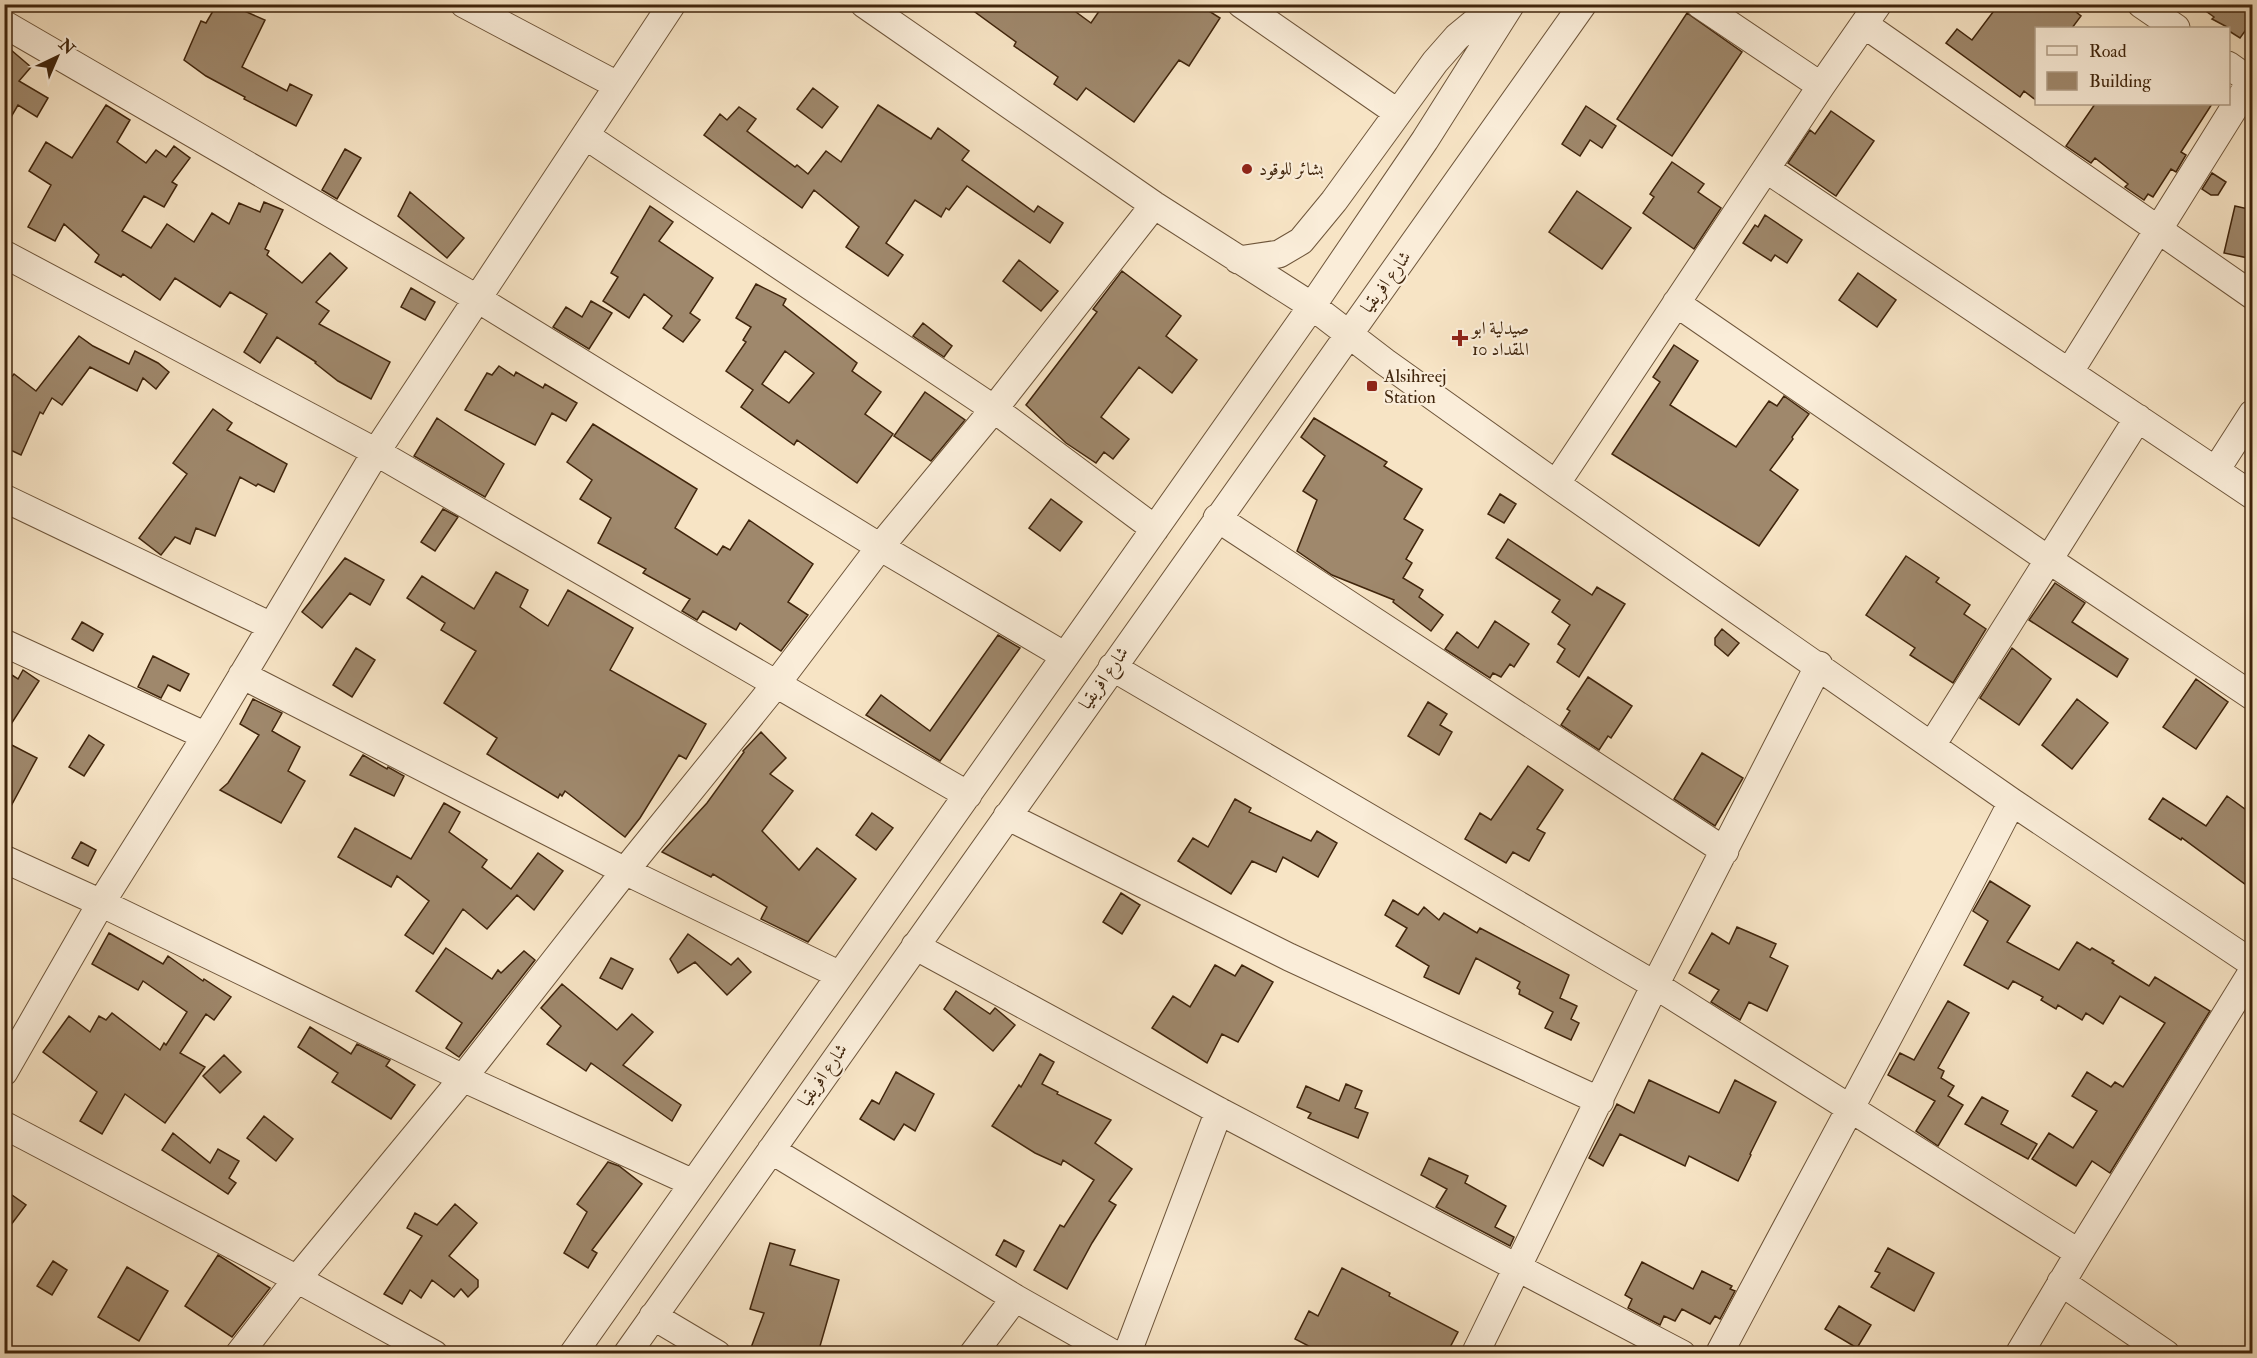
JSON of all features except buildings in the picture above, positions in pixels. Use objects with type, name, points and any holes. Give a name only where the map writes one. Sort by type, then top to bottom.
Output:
[{"type":"street","points":[[464,4],[617,85]]},
{"type":"street","points":[[4,1072],[101,903],[206,736],[376,452],[672,4]]},
{"type":"street","points":[[864,4],[1154,205],[1312,306],[1556,483],[2012,802],[2253,963]]},
{"type":"street","points":[[1238,260],[1279,254],[1301,241],[1334,201],[1435,62],[1457,37],[1497,4]]},
{"type":"street","points":[[573,1353],[1312,306],[1425,140],[1511,4]]},
{"type":"street","name":"شارع افريقيا","points":[[627,1353],[1583,4]]},
{"type":"street","points":[[1700,4],[1821,86]]},
{"type":"street","points":[[2141,4],[2175,27]]},
{"type":"street","points":[[1243,5],[1398,113]]},
{"type":"street","points":[[1556,483],[1821,86],[1872,15],[2157,228],[2253,295]]},
{"type":"street","points":[[4,24],[478,299],[880,547],[1065,656]]},
{"type":"street","points":[[2070,371],[2157,228],[2252,81],[2230,66]]},
{"type":"street","points":[[586,136],[994,409],[1155,529]]},
{"type":"street","points":[[1766,169],[2253,495]]},
{"type":"street","points":[[239,1353],[463,1078],[625,871],[777,683],[880,547],[994,409],[1154,205]]},
{"type":"street","points":[[4,254],[376,452],[968,795]]},
{"type":"street","points":[[1676,303],[2049,560],[2253,696]]},
{"type":"street","points":[[2216,471],[2253,414]]},
{"type":"street","points":[[1932,745],[2138,418]]},
{"type":"street","points":[[4,498],[271,626]]},
{"type":"street","points":[[1217,518],[1725,851]]},
{"type":"street","points":[[4,644],[206,736]]},
{"type":"street","points":[[1475,1353],[1600,1101],[1655,984],[1819,665]]},
{"type":"street","points":[[1112,667],[1655,984],[2079,1253]]},
{"type":"street","points":[[242,675],[625,871],[840,975]]},
{"type":"street","points":[[1719,1353],[1921,979],[2012,802]]},
{"type":"street","points":[[1007,816],[1289,957],[1600,1101]]},
{"type":"street","points":[[4,859],[101,903],[463,1078],[693,1183]]},
{"type":"street","points":[[915,946],[1219,1111],[1682,1353]]},
{"type":"street","points":[[2019,1353],[2253,972]]},
{"type":"street","points":[[1127,1353],[1219,1111]]},
{"type":"street","points":[[4,1125],[434,1353]]},
{"type":"street","points":[[771,1150],[1015,1298],[1114,1353]]},
{"type":"street","points":[[2061,1282],[2166,1353]]},
{"type":"street","points":[[973,1353],[1015,1298]]},
{"type":"street","points":[[653,1316],[717,1353]]},
{"type":"place","name":"بشائر للوقود","points":[[1247,169]]},
{"type":"place","name":"صيدلية ابو المقداد 10","points":[[1460,338]]},
{"type":"place","name":"Alsihreej Station","points":[[1372,386]]}]
